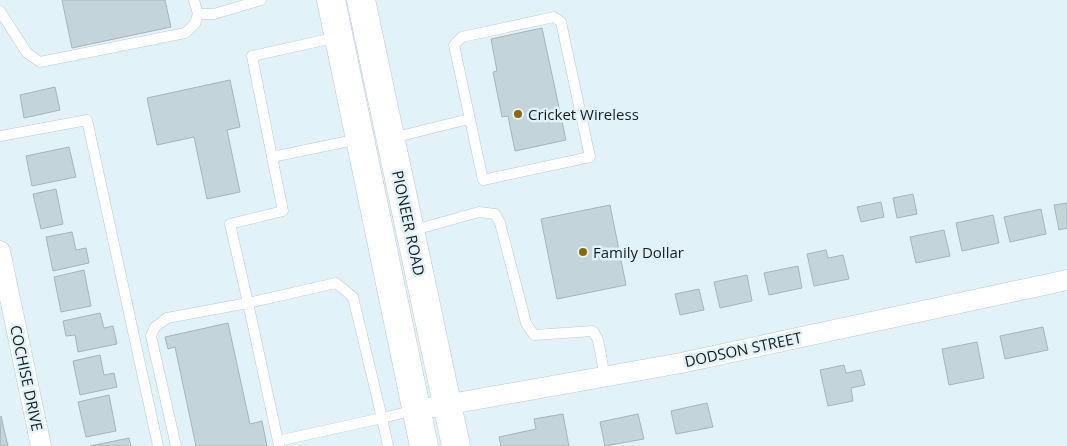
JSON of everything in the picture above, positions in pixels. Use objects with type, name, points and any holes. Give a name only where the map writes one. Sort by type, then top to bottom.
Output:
[{"type":"main road","name":"PIONEER ROAD","points":[[331,0],[424,446]]},
{"type":"main road","name":"PIONEER ROAD","points":[[361,0],[456,446]]},
{"type":"main road","points":[[360,138],[390,135]]},
{"type":"street","name":"COCHISE DRIVE","points":[[0,251],[41,446]]},
{"type":"street","name":"DODSON STREET","points":[[417,410],[605,377],[1067,280]]},
{"type":"lane","points":[[0,11],[27,53],[40,62],[185,33],[195,24],[198,14],[194,0]]},
{"type":"lane","points":[[198,14],[214,14],[260,0]]},
{"type":"lane","points":[[554,17],[561,22],[590,156],[483,180],[469,119],[454,45],[462,36],[554,17]]},
{"type":"lane","points":[[339,37],[252,56],[283,211],[230,224],[279,444],[417,410]]},
{"type":"lane","points":[[390,135],[469,119]]},
{"type":"lane","points":[[0,136],[87,120],[158,446]]},
{"type":"lane","points":[[272,157],[360,138]]},
{"type":"lane","points":[[410,231],[479,212],[495,214],[500,223],[526,323],[534,335],[593,332],[598,340],[605,377]]},
{"type":"lane","points":[[176,446],[151,336],[156,326],[167,318],[248,303],[336,283],[353,298],[388,446]]},
{"type":"building","points":[[62,0],[165,0],[171,27],[72,48]]},
{"type":"building","points":[[542,28],[566,140],[515,151],[508,116],[502,117],[493,72],[497,71],[491,39]]},
{"type":"building","points":[[230,80],[240,127],[227,130],[240,192],[207,199],[194,137],[157,145],[147,98]]},
{"type":"building","points":[[55,87],[60,110],[24,118],[20,95]]},
{"type":"building","points":[[69,147],[76,177],[32,186],[26,156]]},
{"type":"building","points":[[56,189],[63,224],[41,229],[33,194]]},
{"type":"building","points":[[913,194],[917,214],[897,218],[893,198]]},
{"type":"building","points":[[881,202],[884,217],[861,222],[857,207]]},
{"type":"building","points":[[1067,203],[1067,228],[1059,230],[1054,205]]},
{"type":"building","name":"Family Dollar","points":[[610,205],[626,285],[557,299],[541,219]]},
{"type":"building","points":[[1041,209],[1046,234],[1010,242],[1004,217]]},
{"type":"building","points":[[993,215],[999,243],[962,251],[956,223]]},
{"type":"building","points":[[944,230],[950,256],[916,263],[910,237]]},
{"type":"building","points":[[72,232],[76,250],[86,248],[89,263],[53,271],[46,237]]},
{"type":"building","points":[[826,250],[828,258],[843,255],[849,279],[814,286],[807,254]]},
{"type":"building","points":[[798,266],[802,288],[769,295],[764,273]]},
{"type":"building","points":[[84,270],[91,306],[61,312],[54,277]]},
{"type":"building","points":[[747,275],[752,301],[720,308],[714,282]]},
{"type":"building","points":[[699,289],[704,310],[680,315],[675,294]]},
{"type":"building","points":[[100,313],[104,328],[113,326],[117,344],[78,352],[75,335],[66,336],[63,321]]},
{"type":"building","points":[[228,323],[250,424],[262,421],[267,446],[196,446],[175,347],[168,349],[165,337]]},
{"type":"building","points":[[1043,327],[1048,350],[1005,359],[1000,336]]},
{"type":"building","points":[[977,342],[984,378],[949,385],[942,349]]},
{"type":"building","points":[[100,355],[104,375],[114,373],[117,387],[80,395],[73,361]]},
{"type":"building","points":[[844,365],[846,373],[861,370],[865,385],[851,388],[853,401],[828,406],[820,370]]},
{"type":"building","points":[[109,395],[116,431],[86,437],[78,402]]},
{"type":"building","points":[[707,403],[713,427],[676,434],[671,411]]},
{"type":"building","points":[[563,414],[569,446],[501,446],[499,437],[536,429],[534,419]]},
{"type":"building","points":[[638,414],[644,439],[605,446],[600,422]]},
{"type":"building","points":[[1,416],[8,446],[0,446]]},
{"type":"building","points":[[129,438],[131,446],[90,446]]},
{"type":"place","name":"Cricket Wireless","points":[[518,114]]},
{"type":"place","name":"Family Dollar","points":[[583,252]]}]
